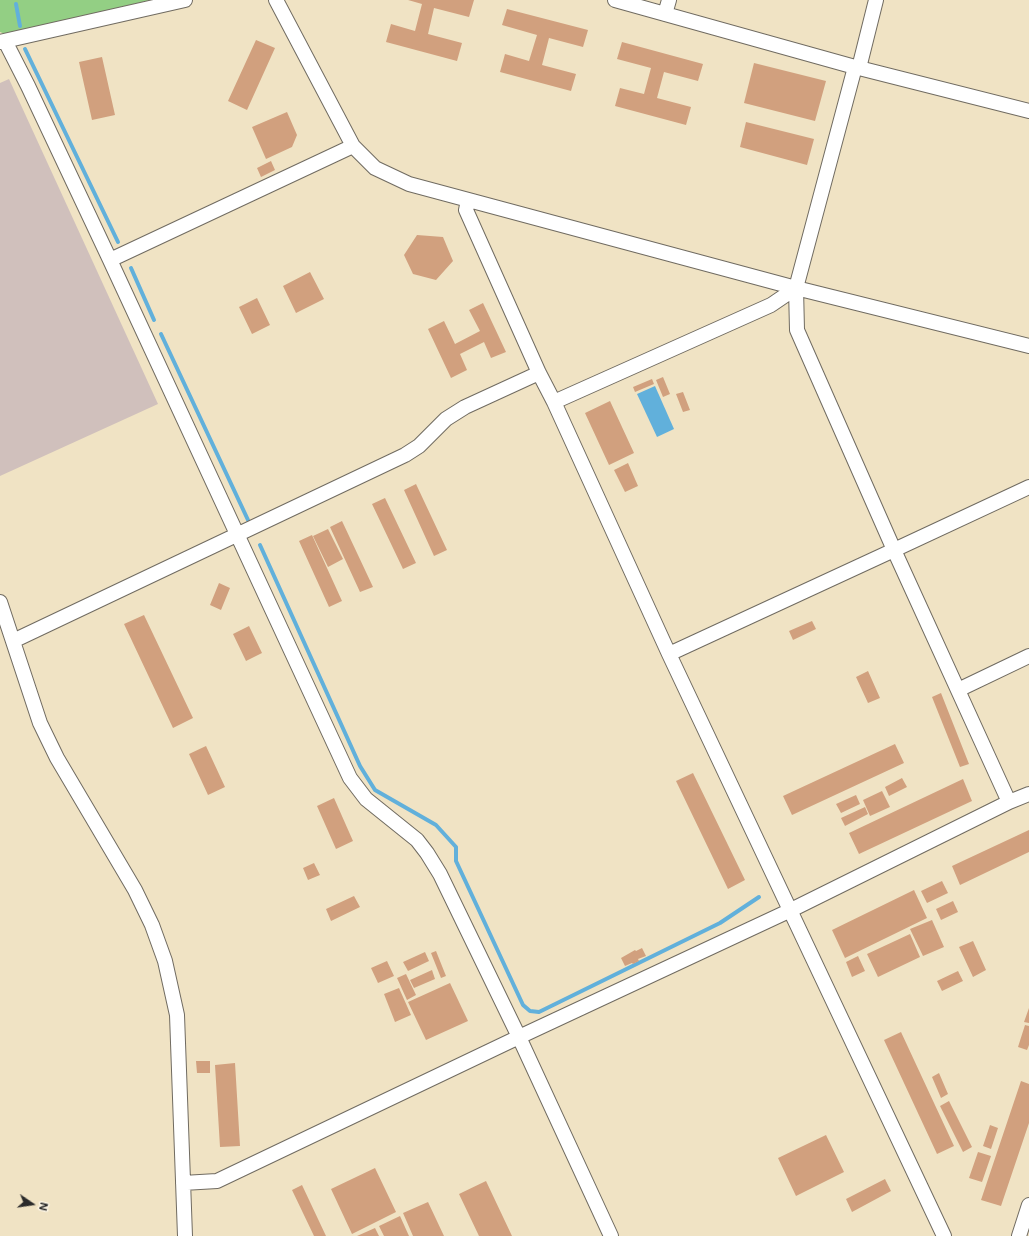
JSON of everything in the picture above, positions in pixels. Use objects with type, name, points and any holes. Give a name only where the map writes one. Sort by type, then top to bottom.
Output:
[{"type":"lane","points":[[185,0],[3,41],[28,86],[110,260],[350,778],[366,799],[417,840],[428,853],[440,874],[519,1037],[611,1236]]},
{"type":"lane","points":[[276,0],[353,146],[375,168],[409,184],[796,288],[1029,346]]},
{"type":"lane","points":[[615,0],[857,67],[1029,111]]},
{"type":"lane","points":[[665,14],[669,0]]},
{"type":"lane","points":[[876,0],[796,288],[797,330],[894,550],[1009,802]]},
{"type":"lane","points":[[110,260],[353,146]]},
{"type":"lane","points":[[468,200],[466,210],[539,372],[944,1236]]},
{"type":"lane","points":[[554,402],[771,305],[796,288]]},
{"type":"lane","points":[[13,641],[405,455],[418,446],[446,419],[465,407],[539,372]]},
{"type":"lane","points":[[670,654],[1029,487]]},
{"type":"lane","points":[[0,602],[40,723],[57,758],[135,890],[152,925],[165,961],[177,1015],[185,1236]]},
{"type":"lane","points":[[958,690],[1029,656]]},
{"type":"lane","points":[[183,1184],[217,1181],[519,1037],[791,910],[1009,802],[1029,794]]},
{"type":"lane","points":[[1019,1236],[1029,1205]]},
{"type":"shaded area","points":[[9,79],[158,404],[0,476],[0,83]]},
{"type":"green space","points":[[0,0],[151,0],[5,34],[0,32]]},
{"type":"water","points":[[655,386],[674,429],[657,437],[637,394]]},
{"type":"building","points":[[408,0],[474,0],[469,17],[434,8],[428,34],[462,43],[457,61],[386,42],[391,24],[415,31],[422,4]]},
{"type":"building","points":[[507,9],[588,30],[583,47],[549,38],[542,65],[576,74],[571,91],[500,72],[505,54],[529,61],[537,35],[502,25]]},
{"type":"building","points":[[256,40],[275,48],[247,110],[228,101]]},
{"type":"building","points":[[622,42],[703,64],[698,81],[664,72],[657,98],[691,107],[686,125],[615,106],[620,88],[644,94],[651,68],[617,59]]},
{"type":"building","points":[[102,57],[115,115],[92,120],[79,62]]},
{"type":"building","points":[[754,63],[826,81],[815,121],[744,103]]},
{"type":"building","points":[[287,112],[297,135],[292,147],[266,159],[252,127]]},
{"type":"building","points":[[746,122],[814,139],[807,165],[740,147]]},
{"type":"building","points":[[271,161],[275,170],[261,177],[257,168]]},
{"type":"building","points":[[417,235],[443,237],[453,261],[436,280],[413,274],[404,255]]},
{"type":"building","points":[[310,272],[324,299],[296,313],[283,286]]},
{"type":"building","points":[[257,298],[270,325],[252,334],[239,307]]},
{"type":"building","points":[[483,303],[506,352],[491,358],[484,342],[460,354],[467,370],[451,378],[428,329],[444,321],[455,344],[480,331],[469,310]]},
{"type":"building","points":[[663,377],[670,394],[663,397],[656,380]]},
{"type":"building","points":[[652,379],[654,384],[635,392],[633,387]]},
{"type":"building","points":[[683,392],[690,410],[683,412],[676,394]]},
{"type":"building","points":[[610,401],[634,453],[609,465],[585,413]]},
{"type":"building","points":[[628,463],[638,486],[625,492],[614,470]]},
{"type":"building","points":[[416,484],[447,550],[434,556],[404,490]]},
{"type":"building","points":[[385,498],[416,563],[403,569],[372,504]]},
{"type":"building","points":[[342,521],[373,587],[360,592],[330,527]]},
{"type":"building","points":[[328,529],[343,559],[328,567],[313,536]]},
{"type":"building","points":[[312,535],[342,601],[329,607],[299,541]]},
{"type":"building","points":[[219,583],[230,588],[221,610],[210,605]]},
{"type":"building","points":[[144,615],[193,718],[173,728],[124,624]]},
{"type":"building","points":[[812,621],[816,629],[793,640],[789,631]]},
{"type":"building","points":[[249,626],[262,653],[246,661],[233,634]]},
{"type":"building","points":[[868,671],[880,698],[868,703],[856,677]]},
{"type":"building","points":[[941,693],[969,764],[960,767],[932,697]]},
{"type":"building","points":[[895,744],[904,763],[792,815],[783,796]]},
{"type":"building","points":[[206,746],[225,787],[208,795],[189,754]]},
{"type":"building","points":[[693,773],[745,880],[728,889],[676,781]]},
{"type":"building","points":[[902,778],[907,787],[889,796],[885,787]]},
{"type":"building","points":[[963,779],[972,801],[859,854],[849,833]]},
{"type":"building","points":[[882,791],[890,807],[870,816],[863,800]]},
{"type":"building","points":[[856,795],[860,804],[841,813],[836,804]]},
{"type":"building","points":[[334,798],[353,841],[336,849],[317,806]]},
{"type":"building","points":[[865,807],[868,814],[845,826],[841,818]]},
{"type":"building","points":[[1029,830],[1029,852],[960,885],[952,866]]},
{"type":"building","points":[[314,863],[320,875],[308,880],[303,868]]},
{"type":"building","points":[[942,881],[948,893],[927,903],[921,891]]},
{"type":"building","points":[[914,890],[927,918],[845,958],[832,930]]},
{"type":"building","points":[[354,896],[360,907],[331,921],[326,909]]},
{"type":"building","points":[[953,901],[958,912],[941,920],[936,909]]},
{"type":"building","points":[[932,920],[944,947],[923,956],[910,929]]},
{"type":"building","points":[[910,934],[920,957],[878,977],[867,954]]},
{"type":"building","points":[[973,941],[986,970],[973,977],[959,947]]},
{"type":"building","points":[[642,948],[646,956],[638,959],[639,961],[633,964],[632,963],[625,966],[621,958],[635,950],[636,951]]},
{"type":"building","points":[[436,951],[446,976],[441,978],[431,953]]},
{"type":"building","points":[[425,952],[429,961],[408,971],[403,962]]},
{"type":"building","points":[[858,956],[865,971],[852,977],[846,962]]},
{"type":"building","points":[[387,961],[394,976],[378,983],[371,968]]},
{"type":"building","points":[[432,970],[435,979],[414,988],[410,980]]},
{"type":"building","points":[[958,971],[963,981],[942,991],[937,981]]},
{"type":"building","points":[[406,974],[416,995],[407,1000],[397,978]]},
{"type":"building","points":[[450,983],[468,1021],[426,1040],[408,1002]]},
{"type":"building","points":[[399,988],[411,1015],[395,1022],[384,994]]},
{"type":"building","points":[[1029,1008],[1029,1023],[1024,1022]]},
{"type":"building","points":[[1025,1025],[1029,1026],[1029,1045],[1027,1050],[1018,1047]]},
{"type":"building","points":[[901,1032],[954,1146],[937,1154],[884,1040]]},
{"type":"building","points":[[196,1061],[210,1061],[210,1073],[197,1073]]},
{"type":"building","points":[[235,1063],[240,1146],[220,1147],[215,1065]]},
{"type":"building","points":[[939,1073],[948,1094],[941,1098],[932,1077]]},
{"type":"building","points":[[1021,1081],[1029,1084],[1029,1123],[1001,1206],[981,1200]]},
{"type":"building","points":[[949,1101],[972,1147],[963,1152],[940,1106]]},
{"type":"building","points":[[990,1125],[998,1128],[991,1149],[983,1146]]},
{"type":"building","points":[[826,1135],[844,1172],[796,1196],[778,1158]]},
{"type":"building","points":[[978,1152],[991,1156],[982,1182],[969,1178]]},
{"type":"building","points":[[375,1168],[396,1212],[352,1234],[331,1189]]},
{"type":"building","points":[[885,1179],[891,1191],[852,1212],[846,1199]]},
{"type":"building","points":[[486,1181],[512,1236],[479,1236],[459,1194]]},
{"type":"building","points":[[302,1185],[326,1236],[314,1236],[292,1190]]},
{"type":"building","points":[[428,1202],[444,1236],[413,1236],[403,1213]]},
{"type":"building","points":[[400,1216],[409,1236],[384,1236],[379,1226]]},
{"type":"building","points":[[375,1228],[379,1236],[357,1236]]},
{"type":"waterway","points":[[16,4],[20,26]]},
{"type":"waterway","points":[[25,49],[118,242]]},
{"type":"waterway","points":[[131,268],[154,320]]},
{"type":"waterway","points":[[161,334],[248,520]]},
{"type":"waterway","points":[[260,545],[360,766],[375,790],[436,825],[456,847],[456,861],[523,1005],[530,1011],[539,1012],[720,923],[759,897]]}]
